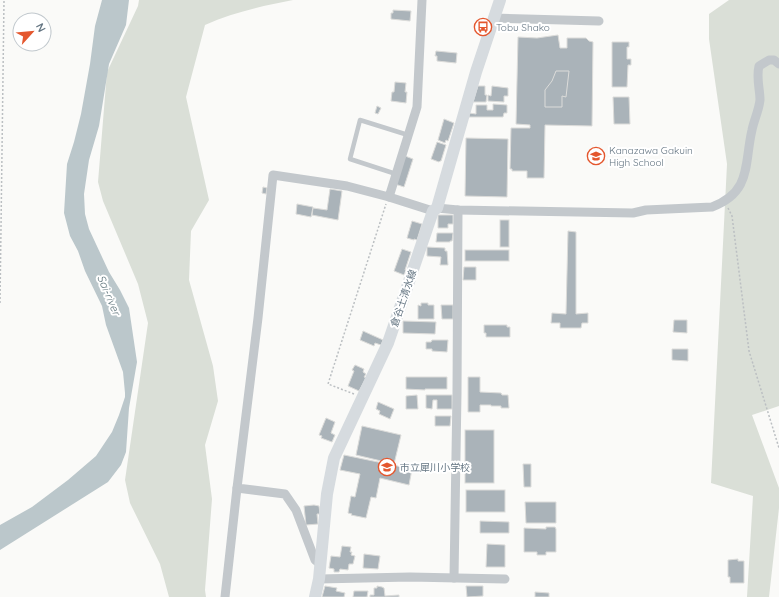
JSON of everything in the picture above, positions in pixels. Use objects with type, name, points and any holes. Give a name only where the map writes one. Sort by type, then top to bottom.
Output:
[{"type":"main road","name":"倉谷土清水線","points":[[315,597],[319,579],[327,494],[334,458],[388,343],[435,209],[476,72],[500,0]]},
{"type":"street","points":[[389,197],[417,107],[422,0]]},
{"type":"street","points":[[493,18],[599,21]]},
{"type":"street","points":[[225,597],[258,318],[273,175],[347,186],[435,209],[634,213],[646,210],[712,206],[726,201],[738,190],[744,175],[752,131],[760,101],[757,73],[759,66],[769,60],[774,60],[779,64]]},
{"type":"street","points":[[454,578],[458,210]]},
{"type":"street","points":[[237,488],[285,494],[296,510],[315,560],[320,564]]},
{"type":"street","points":[[319,579],[410,577],[504,580]]},
{"type":"lane","points":[[396,174],[350,159],[360,120],[408,135]]},
{"type":"path","points":[[0,303],[4,0]]},
{"type":"path","points":[[362,397],[328,384],[389,197]]},
{"type":"path","points":[[726,201],[732,216],[749,351],[779,448]]},
{"type":"shaded area","points":[[139,0],[293,0],[237,13],[205,25],[186,97],[209,200],[191,231],[189,280],[213,366],[218,401],[205,445],[212,499],[205,590],[206,597],[169,597],[160,564],[130,503],[125,480],[148,323],[138,284],[103,201],[98,182],[107,72],[138,6]]},
{"type":"shaded area","points":[[729,0],[779,0],[779,406],[752,415],[779,488],[779,508],[769,597],[747,597],[753,496],[711,483],[727,164],[709,39],[709,14]]},
{"type":"water","name":"Sai-river","points":[[102,0],[129,0],[126,25],[109,64],[99,126],[89,160],[84,194],[85,214],[89,229],[109,272],[129,308],[137,362],[129,408],[126,452],[121,465],[108,482],[0,550],[0,525],[32,507],[68,480],[96,456],[112,432],[125,397],[123,372],[106,325],[102,306],[70,236],[64,213],[67,164],[81,114],[95,26]]},
{"type":"building","points":[[393,10],[411,11],[410,21],[391,19],[391,13],[393,13]]},
{"type":"building","points":[[558,35],[560,48],[567,48],[567,38],[586,38],[593,42],[592,126],[545,125],[544,178],[527,178],[527,171],[512,171],[512,169],[510,169],[511,128],[530,128],[530,125],[516,124],[518,37],[537,38]]},
{"type":"building","points":[[612,42],[629,42],[629,47],[627,47],[627,59],[631,59],[631,65],[628,65],[627,87],[612,87]]},
{"type":"building","points":[[436,51],[457,53],[456,63],[437,61],[437,56],[435,56]]},
{"type":"building","points":[[556,71],[569,71],[566,97],[562,96],[562,107],[545,107],[545,90],[552,81]]},
{"type":"building","points":[[395,82],[406,83],[406,103],[391,101]]},
{"type":"building","points":[[478,86],[485,86],[485,95],[487,95],[486,102],[473,102]]},
{"type":"building","points":[[492,86],[508,88],[508,96],[504,96],[504,102],[488,101],[488,95],[491,96]]},
{"type":"building","points":[[613,97],[629,97],[630,124],[614,124]]},
{"type":"building","points":[[493,104],[507,105],[507,113],[504,113],[503,117],[469,117],[469,113],[476,114],[476,105],[487,105],[487,110],[493,110]]},
{"type":"building","points":[[377,106],[381,108],[378,114],[375,113]]},
{"type":"building","points":[[444,119],[454,123],[448,141],[446,140],[445,143],[438,140]]},
{"type":"building","points":[[466,138],[508,139],[507,197],[465,196]]},
{"type":"building","points":[[437,142],[446,145],[441,161],[439,162],[431,159]]},
{"type":"building","points":[[405,156],[413,159],[404,187],[395,184]]},
{"type":"building","points":[[263,187],[267,188],[266,194],[262,193]]},
{"type":"building","points":[[330,189],[342,191],[338,220],[312,215],[313,208],[327,210]]},
{"type":"building","points":[[297,204],[313,207],[311,217],[296,214]]},
{"type":"building","points":[[438,215],[453,215],[453,224],[448,224],[448,228],[438,228]]},
{"type":"building","points":[[500,220],[509,220],[509,247],[500,247]]},
{"type":"building","points":[[412,221],[422,224],[417,240],[407,238]]},
{"type":"building","points":[[568,231],[576,232],[576,314],[588,313],[588,323],[582,323],[581,328],[560,328],[560,323],[551,323],[552,313],[566,314]]},
{"type":"building","points":[[437,233],[453,233],[452,241],[436,242]]},
{"type":"building","points":[[427,247],[445,248],[445,251],[447,251],[448,265],[440,265],[441,257],[427,256]]},
{"type":"building","points":[[402,249],[411,252],[404,275],[394,271]]},
{"type":"building","points":[[465,250],[509,250],[509,261],[465,261]]},
{"type":"building","points":[[464,267],[476,267],[476,280],[463,280]]},
{"type":"building","points":[[421,303],[434,305],[434,319],[418,319],[418,305],[421,306]]},
{"type":"building","points":[[441,305],[453,305],[453,319],[442,319]]},
{"type":"building","points":[[674,320],[687,320],[687,333],[673,332]]},
{"type":"building","points":[[403,321],[436,322],[435,334],[403,333]]},
{"type":"building","points":[[484,325],[507,325],[507,327],[510,327],[510,337],[486,337],[486,333],[484,333]]},
{"type":"building","points":[[363,331],[383,340],[381,345],[375,343],[374,346],[360,340]]},
{"type":"building","points":[[432,340],[448,340],[447,352],[426,349],[426,342],[431,342]]},
{"type":"building","points":[[672,349],[688,349],[688,361],[672,360]]},
{"type":"building","points":[[355,365],[364,369],[363,372],[366,374],[364,377],[366,378],[359,391],[348,386],[354,371],[352,370]]},
{"type":"building","points":[[406,377],[447,377],[447,389],[406,389]]},
{"type":"building","points":[[468,377],[480,377],[480,392],[501,393],[502,395],[508,395],[509,408],[480,405],[480,412],[468,412]]},
{"type":"building","points":[[417,395],[418,409],[406,409],[406,396]]},
{"type":"building","points":[[426,395],[452,395],[452,409],[437,409],[437,400],[433,400],[432,409],[426,408]]},
{"type":"building","points":[[378,402],[394,409],[390,419],[379,414],[380,411],[376,409]]},
{"type":"building","points":[[435,416],[451,416],[450,426],[435,426]]},
{"type":"building","points":[[326,418],[335,422],[331,433],[335,435],[332,442],[321,438],[322,436],[319,435]]},
{"type":"building","points":[[362,426],[401,435],[394,464],[356,455]]},
{"type":"building","points":[[465,430],[494,430],[494,483],[465,483]]},
{"type":"building","points":[[344,455],[412,469],[409,485],[380,478],[376,498],[371,497],[366,518],[351,515],[352,514],[348,513],[351,496],[355,497],[360,474],[340,470]]},
{"type":"building","points":[[523,464],[531,464],[531,487],[524,487]]},
{"type":"building","points":[[466,490],[505,490],[505,512],[466,512]]},
{"type":"building","points":[[525,502],[556,502],[556,523],[526,523]]},
{"type":"building","points":[[304,506],[319,506],[320,514],[317,514],[318,524],[306,525]]},
{"type":"building","points":[[480,521],[509,522],[509,533],[480,533]]},
{"type":"building","points":[[546,527],[555,527],[556,529],[556,552],[546,552],[546,555],[537,555],[537,552],[524,552],[524,528],[546,529]]},
{"type":"building","points":[[487,544],[505,545],[505,567],[486,567]]},
{"type":"building","points":[[342,546],[351,547],[351,555],[355,556],[353,564],[349,564],[348,570],[340,569],[339,572],[334,572],[334,569],[329,568],[331,556],[340,557]]},
{"type":"building","points":[[364,554],[380,556],[378,569],[363,568]]},
{"type":"building","points":[[738,559],[738,561],[744,561],[744,583],[730,583],[730,577],[728,577],[728,560]]},
{"type":"building","points":[[325,586],[337,588],[336,591],[345,593],[344,597],[322,597]]},
{"type":"building","points":[[377,586],[384,588],[385,596],[399,595],[399,597],[370,597],[370,595],[374,595],[374,588],[377,588]]},
{"type":"building","points":[[466,586],[483,586],[483,596],[467,597]]},
{"type":"building","points":[[354,591],[368,591],[367,597],[353,597]]},
{"type":"building","points":[[535,592],[549,593],[549,597],[535,597]]},
{"type":"place","name":"Tobu Shako","points":[[483,27]]},
{"type":"place","name":"Kanazawa Gakuin High School","points":[[596,156]]},
{"type":"place","name":"市立犀川小学校","points":[[387,467]]}]
